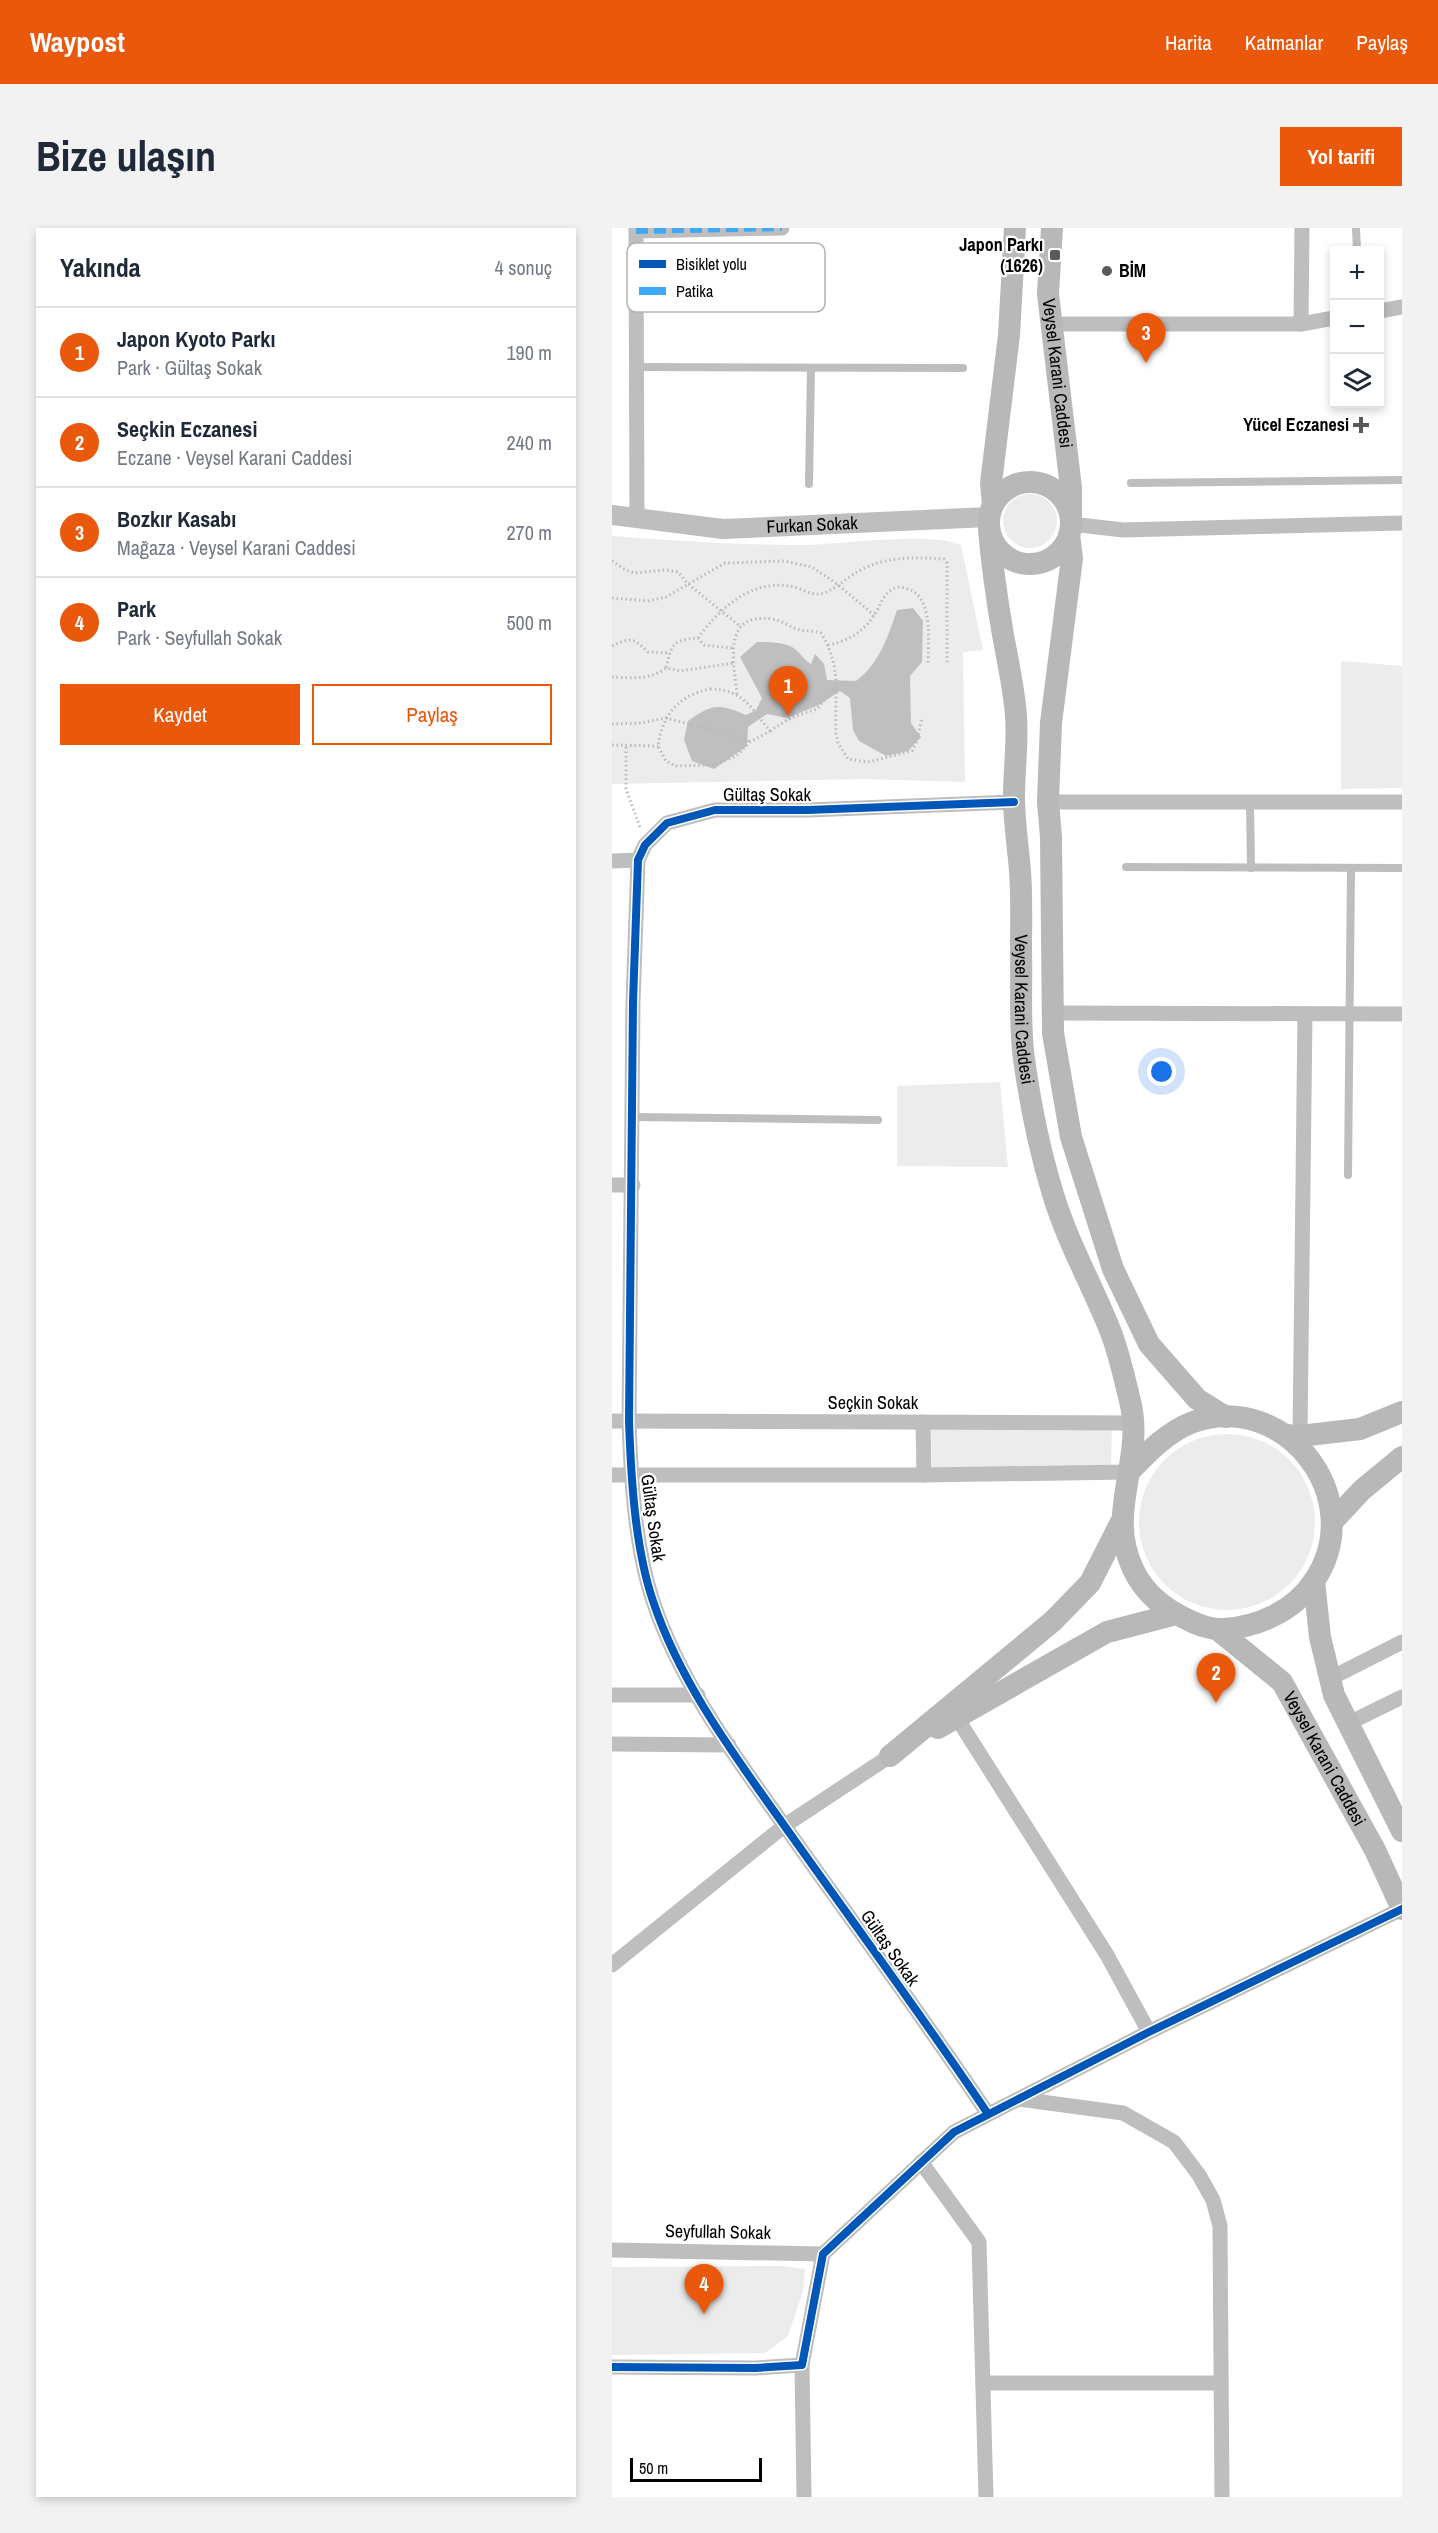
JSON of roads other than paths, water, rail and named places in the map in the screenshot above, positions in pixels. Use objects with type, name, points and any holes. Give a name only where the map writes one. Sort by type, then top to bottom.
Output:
[{"type":"main road","name":"Veysel Karani Caddesi","points":[[1015,228],[1009,335],[991,483],[990,517],[994,585],[1016,716],[1014,802],[1020,874],[1023,1054],[1053,1196],[1112,1334],[1134,1423],[1130,1472]]},
{"type":"main road","name":"Veysel Karani Caddesi","points":[[1052,228],[1048,294],[1071,488],[1072,558],[1051,723],[1048,802],[1051,837],[1053,1033],[1071,1137],[1113,1269],[1149,1344],[1197,1399],[1226,1417]]},
{"type":"main road","points":[[1023,482],[1036,482],[1049,486],[1060,494],[1067,504],[1071,526],[1059,553],[1036,564],[1024,564],[1011,560],[993,542],[990,517],[1000,494],[1011,486],[1023,482]]},
{"type":"main road","points":[[890,1756],[1053,1621],[1090,1583],[1121,1522],[1130,1472],[1168,1435],[1196,1421],[1226,1417],[1257,1421],[1292,1435],[1360,1429],[1402,1412]]},
{"type":"main road","points":[[1121,1522],[1125,1553],[1138,1581],[1159,1604],[1176,1614],[1218,1630],[1251,1625],[1276,1615],[1298,1600],[1314,1581],[1328,1553],[1332,1522],[1329,1497],[1320,1472],[1292,1435]]},
{"type":"main road","points":[[1332,1522],[1362,1490],[1402,1457]]},
{"type":"main road","name":"Veysel Karani Caddesi","points":[[1314,1581],[1320,1637],[1334,1695],[1402,1831]]},
{"type":"main road","points":[[890,1756],[1107,1632],[1176,1614]]},
{"type":"main road","name":"Veysel Karani Caddesi","points":[[1218,1630],[1282,1682],[1375,1850],[1402,1909]]},
{"type":"street","points":[[636,229],[782,228]]},
{"type":"street","points":[[1301,324],[1302,228]]},
{"type":"street","points":[[1384,310],[1402,308]]},
{"type":"street","points":[[637,312],[637,518]]},
{"type":"street","points":[[1052,324],[1301,324],[1330,319]]},
{"type":"street","name":"Furkan Sokak","points":[[612,515],[723,529],[990,517]]},
{"type":"street","points":[[1071,526],[1123,530],[1402,523]]},
{"type":"street","name":"Gültaş Sokak","points":[[988,2114],[729,1745],[676,1659],[652,1600],[642,1554],[631,1475],[629,1421],[633,1002],[638,861],[645,845],[667,823],[715,810],[808,810],[1014,802]]},
{"type":"street","points":[[1048,802],[1402,802]]},
{"type":"street","points":[[612,861],[638,861]]},
{"type":"street","points":[[1052,1013],[1402,1014]]},
{"type":"street","points":[[1292,1435],[1305,1014]]},
{"type":"street","points":[[612,1185],[633,1185]]},
{"type":"street","name":"Seçkin Sokak","points":[[612,1421],[1134,1423]]},
{"type":"street","points":[[923,1422],[924,1475]]},
{"type":"street","points":[[612,1475],[924,1475],[1130,1472]]},
{"type":"street","points":[[1329,1679],[1402,1642]]},
{"type":"street","points":[[612,1695],[698,1695]]},
{"type":"street","points":[[1349,1723],[1402,1698]]},
{"type":"street","points":[[957,1718],[1107,1955],[1149,2032]]},
{"type":"street","points":[[612,1744],[729,1745]]},
{"type":"street","points":[[612,1965],[784,1826],[890,1756]]},
{"type":"street","points":[[804,2497],[802,2365],[823,2253],[954,2132],[1149,2032],[1402,1909]]},
{"type":"street","points":[[1019,2098],[1123,2113],[1173,2142],[1199,2175],[1213,2200],[1220,2226],[1222,2497]]},
{"type":"street","points":[[921,2162],[979,2242],[986,2497]]},
{"type":"street","name":"Seyfullah Sokak","points":[[612,2250],[823,2253]]},
{"type":"street","points":[[612,2367],[755,2368],[802,2365]]},
{"type":"street","points":[[983,2383],[1221,2384]]},
{"type":"lane","points":[[1356,228],[1357,246]]},
{"type":"lane","points":[[637,367],[963,368]]},
{"type":"lane","points":[[808,484],[811,368]]},
{"type":"lane","points":[[1131,483],[1402,480]]},
{"type":"lane","points":[[1250,802],[1251,868]]},
{"type":"lane","points":[[1126,867],[1402,868]]},
{"type":"lane","points":[[1348,1174],[1351,869]]},
{"type":"lane","points":[[633,1116],[879,1120]]},
{"type":"place","name":"Japon Parkı (1626)","points":[[1055,255]]},
{"type":"place","name":"BİM","points":[[1107,271]]},
{"type":"place","name":"Bozkır Kasabı","points":[[1146,363]]},
{"type":"place","name":"Yücel Eczanesi","points":[[1361,425]]},
{"type":"place","name":"Japon Kyoto Parkı","points":[[788,716]]},
{"type":"place","name":"Seçkin Eczanesi","points":[[1216,1703]]},
{"type":"place","name":"Park","points":[[704,2314]]}]
